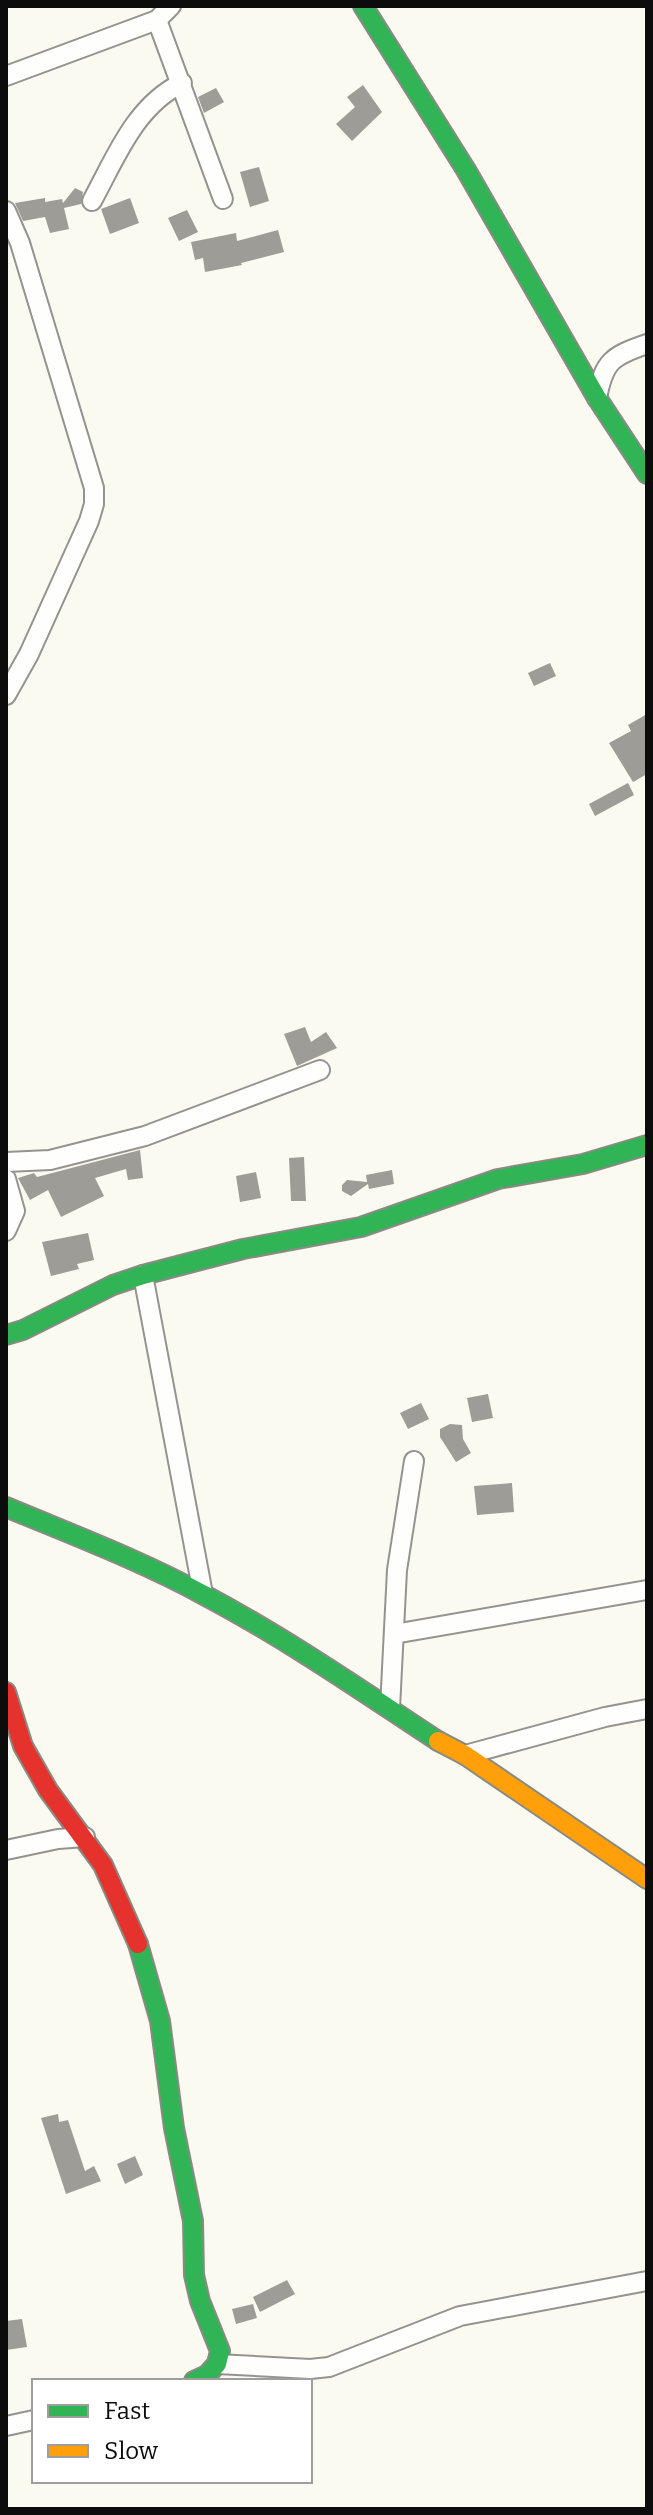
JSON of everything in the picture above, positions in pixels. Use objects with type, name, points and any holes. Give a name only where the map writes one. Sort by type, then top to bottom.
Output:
[{"type":"street","points":[[8,73],[157,20],[171,6]]},
{"type":"street","points":[[363,6],[466,170],[597,398],[647,474]]},
{"type":"street","points":[[157,20],[223,199]]},
{"type":"street","points":[[92,201],[142,114],[161,93],[182,83]]},
{"type":"street","points":[[6,196],[6,208],[20,243],[94,488],[89,521],[29,654],[6,695]]},
{"type":"street","points":[[597,398],[601,373],[612,361],[647,344]]},
{"type":"street","points":[[6,1162],[50,1160],[145,1136],[320,1070]]},
{"type":"street","points":[[6,1335],[34,1325],[113,1285],[143,1275],[243,1249],[361,1227],[498,1179],[583,1164],[647,1145]]},
{"type":"street","points":[[6,1179],[15,1211],[6,1231]]},
{"type":"street","points":[[143,1275],[203,1594]]},
{"type":"street","points":[[390,1708],[397,1570],[414,1461]]},
{"type":"street","points":[[6,1507],[128,1558],[263,1627],[454,1751],[465,1755],[647,1879]]},
{"type":"street","points":[[394,1634],[647,1590]]},
{"type":"street","points":[[6,1692],[23,1746],[48,1790],[103,1865],[141,1950],[160,2021],[174,2128],[193,2221],[194,2275],[200,2301],[220,2351],[217,2364],[198,2379]]},
{"type":"street","points":[[465,1755],[605,1717],[647,1709]]},
{"type":"street","points":[[6,1850],[58,1839],[85,1837]]},
{"type":"street","points":[[217,2364],[310,2369],[329,2367],[460,2316],[647,2281]]},
{"type":"street","points":[[6,2426],[32,2420]]},
{"type":"building","points":[[363,85],[382,112],[352,141],[336,124],[355,107],[347,97]]},
{"type":"building","points":[[216,88],[224,102],[204,113],[198,97]]},
{"type":"building","points":[[259,167],[269,201],[250,207],[240,172]]},
{"type":"building","points":[[75,188],[83,192],[81,204],[64,208],[69,229],[50,233],[45,217],[23,221],[15,203],[45,198],[45,202],[62,199],[63,203]]},
{"type":"building","points":[[130,198],[139,223],[110,234],[101,209]]},
{"type":"building","points":[[187,210],[198,232],[179,241],[168,218]]},
{"type":"building","points":[[278,230],[284,252],[205,272],[203,258],[195,260],[191,242],[236,233],[237,241]]},
{"type":"building","points":[[550,663],[556,676],[534,686],[528,673]]},
{"type":"building","points":[[647,714],[647,774],[633,782],[609,743],[631,731],[628,725]]},
{"type":"building","points":[[628,783],[634,795],[595,816],[589,804]]},
{"type":"building","points":[[305,1027],[311,1042],[326,1032],[337,1048],[297,1066],[284,1034]]},
{"type":"building","points":[[140,1150],[143,1178],[128,1180],[126,1169],[95,1178],[104,1196],[61,1217],[48,1190],[30,1200],[18,1178],[34,1173],[37,1177]]},
{"type":"building","points":[[304,1157],[306,1201],[291,1201],[289,1158]]},
{"type":"building","points":[[392,1170],[394,1184],[369,1189],[368,1184],[351,1196],[342,1191],[342,1185],[347,1180],[367,1182],[366,1175]]},
{"type":"building","points":[[256,1172],[261,1198],[240,1202],[236,1176]]},
{"type":"building","points":[[88,1233],[94,1260],[77,1264],[79,1269],[51,1276],[42,1242]]},
{"type":"building","points":[[488,1394],[493,1418],[472,1422],[467,1398]]},
{"type":"building","points":[[421,1403],[429,1419],[408,1429],[400,1413]]},
{"type":"building","points":[[450,1424],[462,1425],[463,1439],[471,1453],[456,1462],[440,1437],[440,1429]]},
{"type":"building","points":[[512,1483],[514,1512],[477,1515],[474,1486]]},
{"type":"building","points":[[58,2114],[59,2122],[68,2120],[85,2171],[94,2166],[101,2181],[66,2194],[41,2118]]},
{"type":"building","points":[[135,2156],[143,2175],[125,2184],[117,2164]]},
{"type":"building","points":[[287,2280],[295,2294],[260,2312],[253,2297]]},
{"type":"building","points":[[253,2304],[257,2318],[236,2324],[232,2309]]},
{"type":"building","points":[[22,2319],[27,2347],[6,2350],[6,2321]]},
{"type":"traffic: fast","points":[[363,6],[466,170],[597,398],[647,474]]},
{"type":"traffic: fast","points":[[6,1335],[23,1330],[113,1285],[143,1275],[243,1249],[361,1227],[498,1179],[583,1164],[647,1145]]},
{"type":"traffic: fast","points":[[6,1507],[182,1583],[295,1648],[438,1741]]},
{"type":"traffic: fast","points":[[138,1944],[160,2021],[174,2128],[193,2221],[194,2275],[200,2301],[220,2351],[217,2364],[198,2379]]},
{"type":"traffic: slow","points":[[438,1741],[465,1755],[647,1879]]},
{"type":"traffic: jam","points":[[6,1692],[23,1746],[48,1790],[103,1865],[138,1944]]}]
